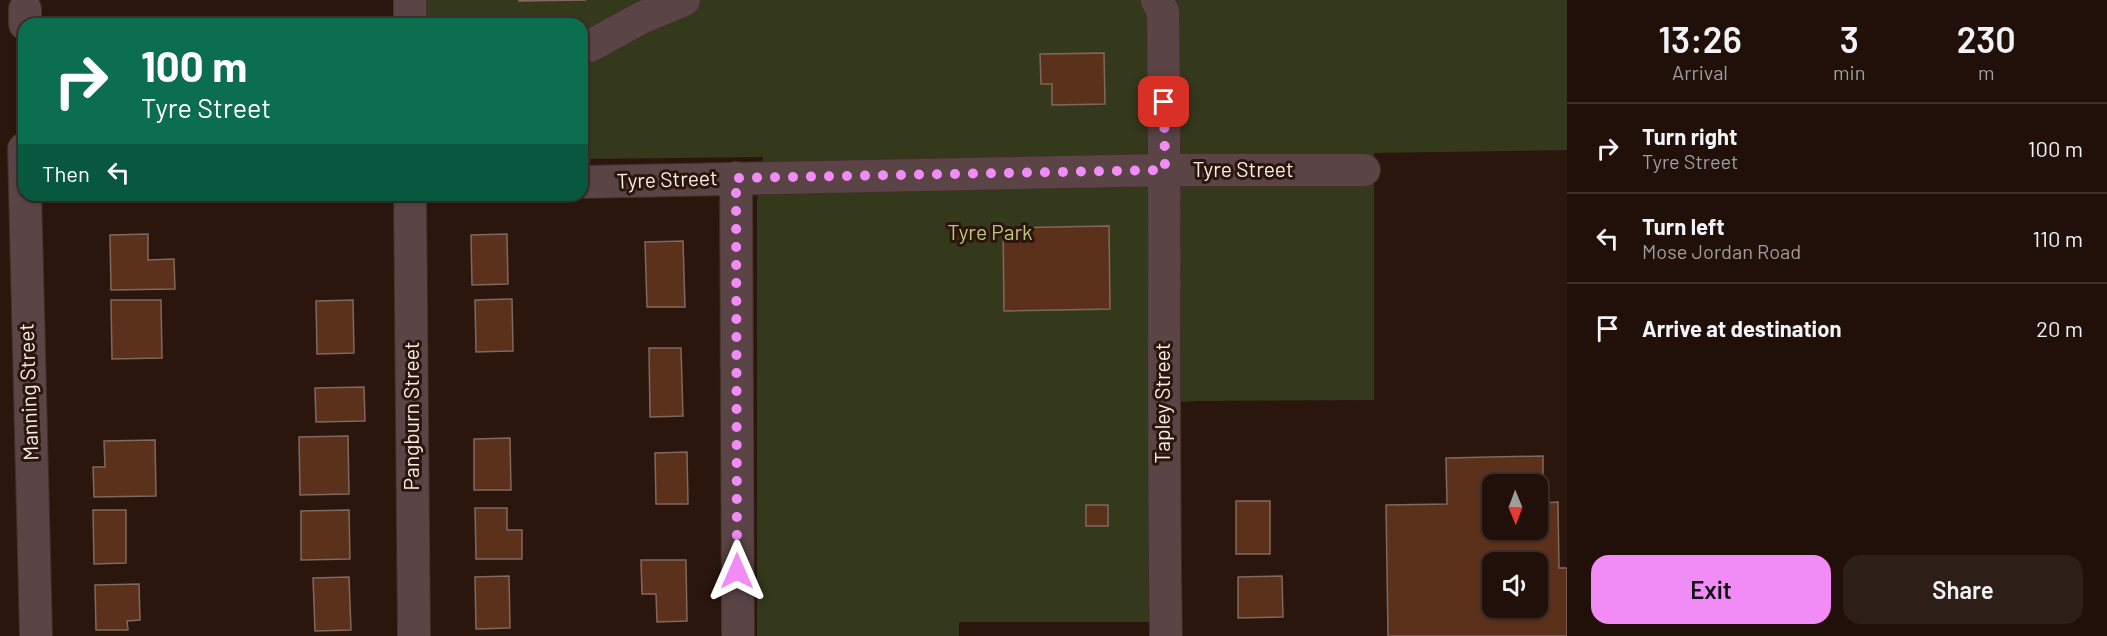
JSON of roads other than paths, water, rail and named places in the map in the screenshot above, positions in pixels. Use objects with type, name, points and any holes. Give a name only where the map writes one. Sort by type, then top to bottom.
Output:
[{"type":"street","points":[[588,46],[641,18],[684,0]]},
{"type":"street","name":"Tapley Street","points":[[1157,0],[1163,12],[1165,170],[1163,464],[1166,636]]},
{"type":"street","name":"Tyre Street","points":[[588,182],[1165,170],[1364,170]]},
{"type":"street","points":[[736,178],[738,636]]},
{"type":"street","points":[[0,190],[18,190]]},
{"type":"street","name":"Manning Street","points":[[24,201],[36,636]]},
{"type":"street","name":"Pangburn Street","points":[[410,201],[414,636]]},
{"type":"park label","name":"Tyre Park","points":[[990,233]]}]
